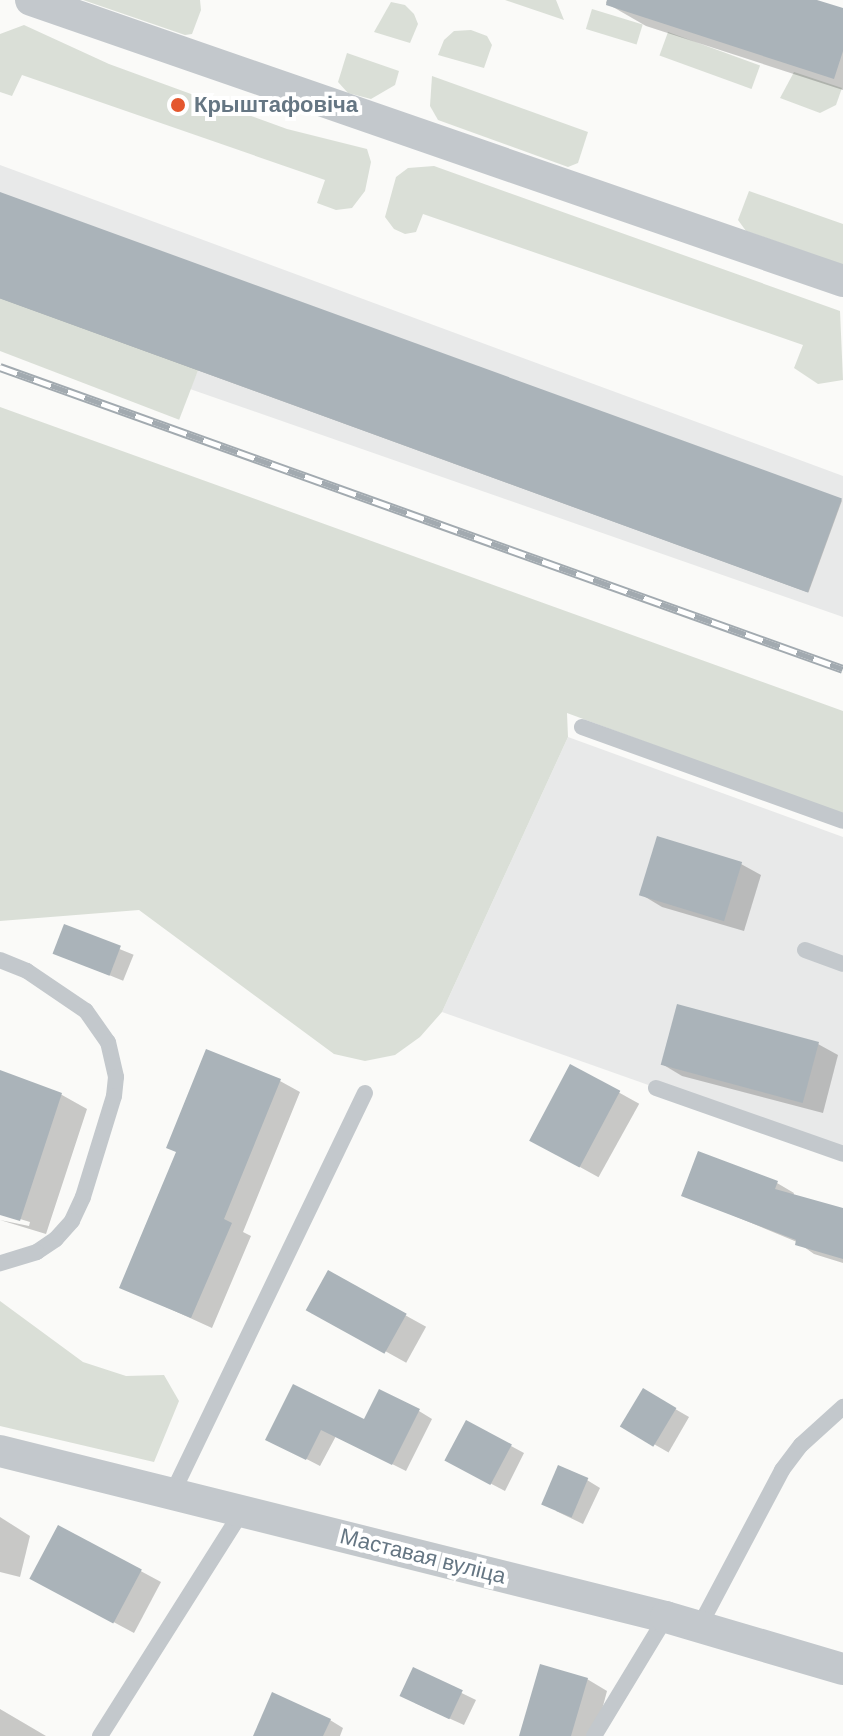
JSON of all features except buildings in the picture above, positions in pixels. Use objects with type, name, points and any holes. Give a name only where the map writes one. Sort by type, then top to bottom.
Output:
[{"type":"street","points":[[31,0],[843,281]]},
{"type":"street","name":"Маставая вуліца","points":[[0,1451],[666,1617],[843,1669]]},
{"type":"lane","points":[[582,727],[843,821]]},
{"type":"lane","points":[[805,950],[843,964]]},
{"type":"lane","points":[[0,960],[27,971],[86,1011],[108,1042],[116,1077],[114,1096],[83,1197],[72,1221],[56,1239],[37,1252],[0,1263]]},
{"type":"lane","points":[[656,1088],[843,1154]]},
{"type":"lane","points":[[172,1494],[365,1093]]},
{"type":"lane","points":[[699,1627],[782,1470],[801,1445],[843,1407]]},
{"type":"lane","points":[[100,1736],[242,1511]]},
{"type":"lane","points":[[594,1736],[666,1617]]},
{"type":"shaded area","points":[[83,0],[200,0],[201,10],[192,34],[185,35]]},
{"type":"shaded area","points":[[505,0],[556,0],[564,20]]},
{"type":"shaded area","points":[[391,2],[405,5],[414,14],[418,24],[410,43],[374,32]]},
{"type":"shaded area","points":[[592,9],[643,24],[637,45],[586,29]]},
{"type":"shaded area","points":[[24,25],[109,64],[287,129],[367,149],[371,162],[365,191],[352,208],[336,210],[317,203],[325,180],[22,75],[12,96],[0,92],[0,34]]},
{"type":"shaded area","points":[[471,30],[487,36],[492,45],[484,68],[438,55],[444,40],[454,31]]},
{"type":"shaded area","points":[[668,32],[760,66],[752,89],[659,55]]},
{"type":"shaded area","points":[[347,53],[399,71],[395,85],[371,99],[348,93],[338,82]]},
{"type":"shaded area","points":[[794,72],[842,88],[836,105],[820,113],[780,98]]},
{"type":"shaded area","points":[[432,76],[588,132],[578,163],[568,167],[438,120],[430,106]]},
{"type":"shaded area","points":[[0,165],[843,476],[843,617],[190,389],[199,368],[0,297]]},
{"type":"shaded area","points":[[434,166],[840,311],[843,380],[818,384],[794,368],[803,345],[423,214],[416,232],[405,234],[394,229],[385,217],[396,177],[408,168]]},
{"type":"shaded area","points":[[749,191],[843,224],[843,265],[746,231],[738,220]]},
{"type":"shaded area","points":[[0,292],[199,368],[179,420],[0,351]]},
{"type":"shaded area","points":[[0,407],[843,711],[843,815],[567,713],[568,737],[442,1012],[420,1037],[395,1055],[365,1061],[334,1054],[139,910],[0,921]]},
{"type":"shaded area","points":[[568,737],[843,837],[843,1154],[442,1012]]},
{"type":"shaded area","points":[[0,1301],[83,1362],[126,1376],[164,1375],[179,1401],[154,1462],[0,1426]]},
{"type":"railway","points":[[0,367],[843,669]]},
{"type":"place","name":"Крыштафовіча","points":[[178,105]]}]
